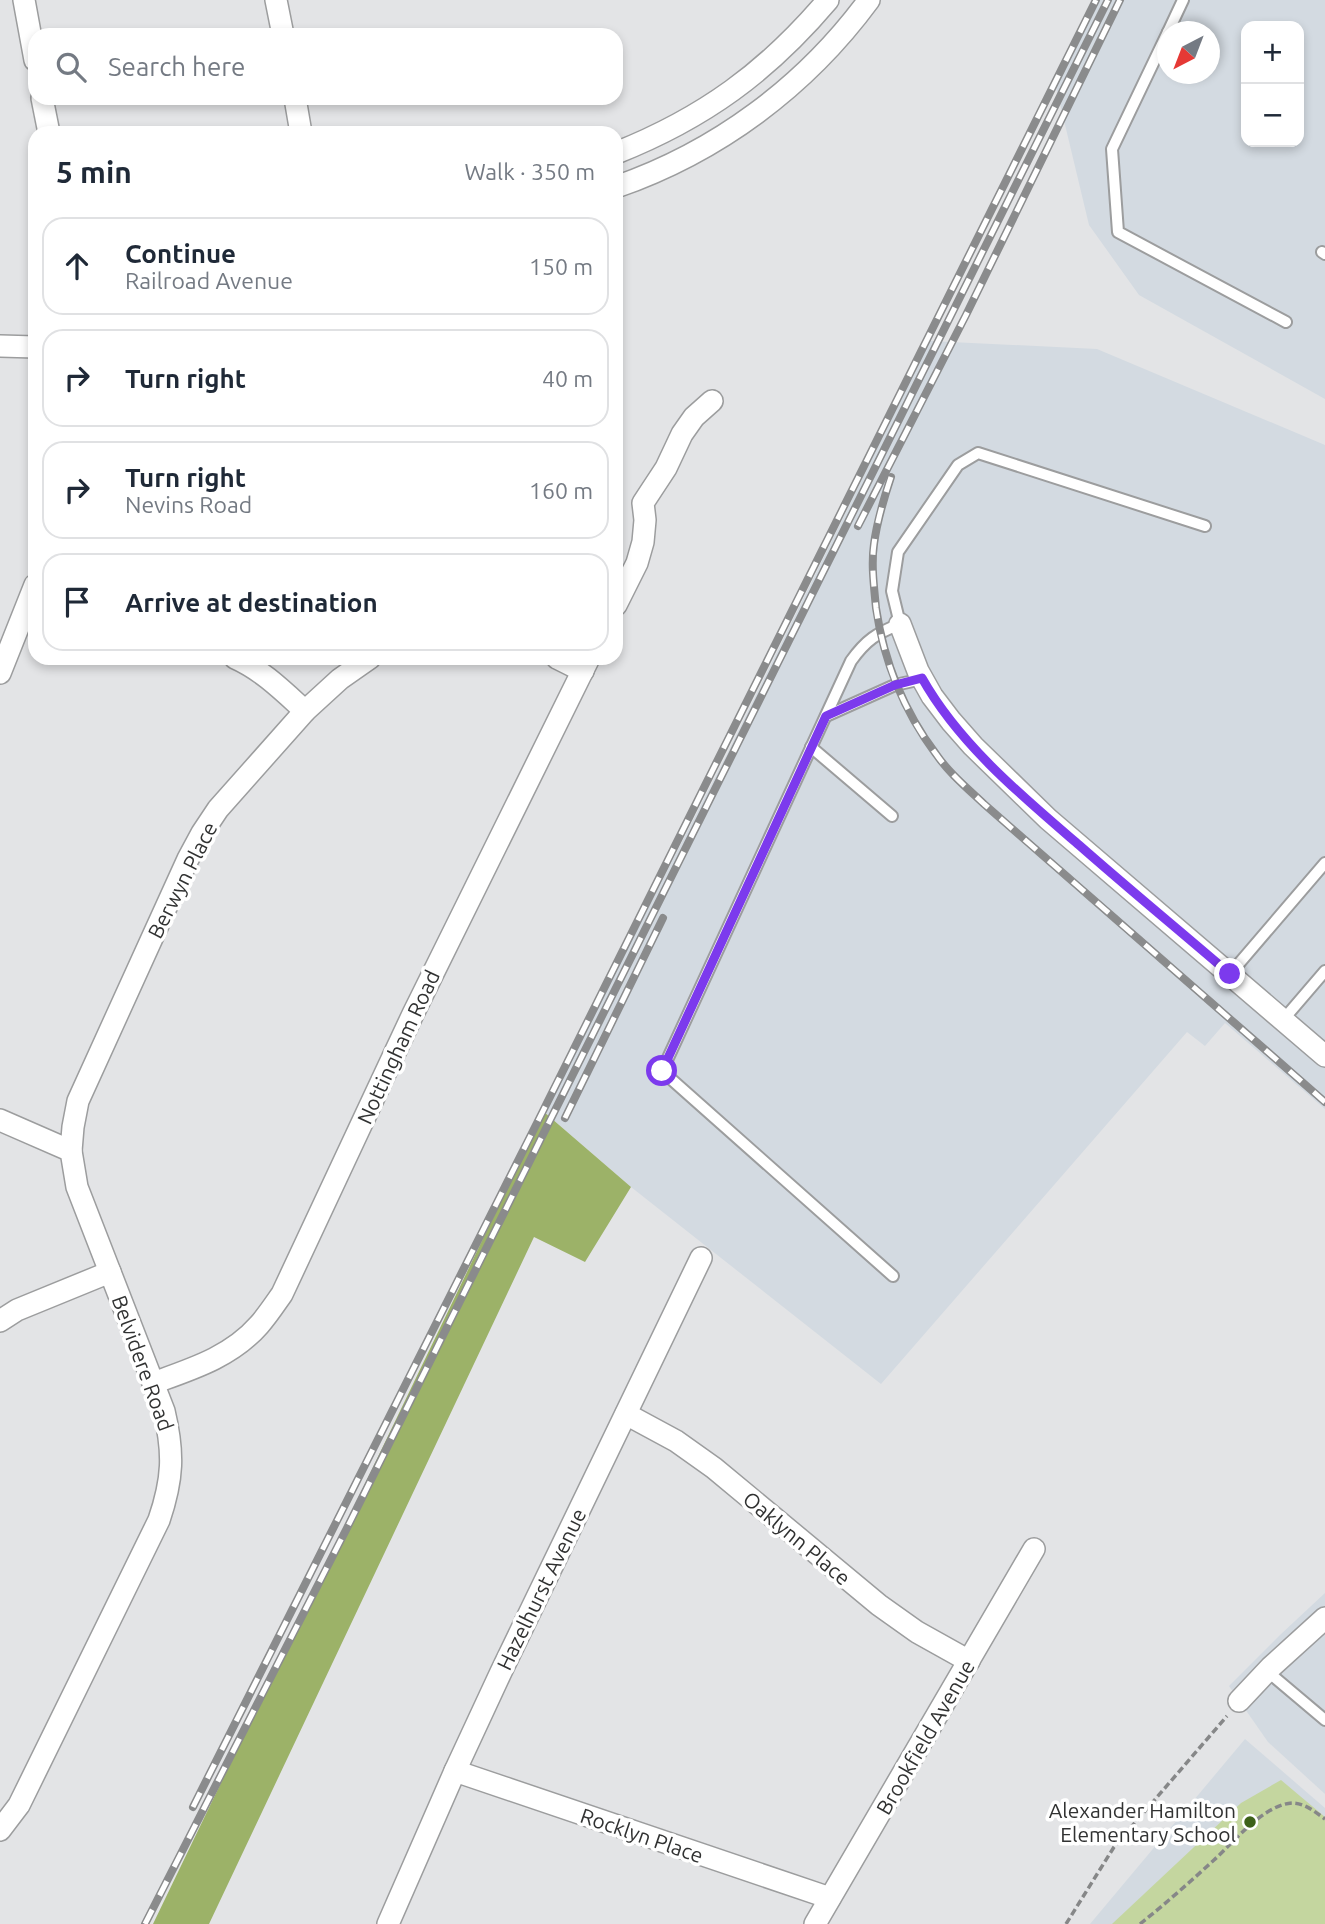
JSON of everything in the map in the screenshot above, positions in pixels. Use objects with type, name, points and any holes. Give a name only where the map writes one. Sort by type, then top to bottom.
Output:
[{"type":"street","points":[[24,0],[29,28]]},
{"type":"street","points":[[276,0],[282,28]]},
{"type":"street","points":[[623,150],[695,116],[721,99],[769,62],[828,0]]},
{"type":"street","points":[[623,184],[654,173],[712,144],[748,120],[791,86],[869,0]]},
{"type":"street","points":[[769,62],[791,86]]},
{"type":"street","points":[[43,105],[48,126]]},
{"type":"street","points":[[296,105],[300,126]]},
{"type":"street","points":[[0,346],[28,347]]},
{"type":"street","points":[[623,591],[637,563],[643,542],[643,503],[666,468],[682,434],[694,417],[712,401]]},
{"type":"street","points":[[0,673],[28,604]]},
{"type":"street","points":[[900,624],[932,696],[950,721],[1008,782],[1325,1056]]},
{"type":"street","points":[[246,665],[273,682],[305,711]]},
{"type":"street","name":"Berwyn Place","points":[[71,1151],[78,1101],[202,833],[218,809],[305,711],[360,665]]},
{"type":"street","name":"Nottingham Road","points":[[153,1383],[195,1368],[237,1346],[259,1326],[282,1294],[413,1014],[586,665]]},
{"type":"street","points":[[0,1120],[71,1151]]},
{"type":"street","name":"Belvidere Road","points":[[0,1830],[19,1805],[159,1520],[167,1496],[171,1467],[170,1439],[164,1411],[78,1187],[71,1151]]},
{"type":"street","name":"Hazelhurst Avenue","points":[[388,1924],[455,1771],[701,1258]]},
{"type":"street","points":[[0,1321],[17,1310],[110,1272]]},
{"type":"street","name":"Oaklynn Place","points":[[626,1414],[676,1441],[714,1468],[879,1605],[917,1632],[969,1661]]},
{"type":"street","name":"Brookfield Avenue","points":[[815,1924],[1034,1549]]},
{"type":"street","points":[[1239,1701],[1267,1671],[1325,1618]]},
{"type":"street","name":"Rocklyn Place","points":[[455,1771],[830,1898]]},
{"type":"lane","points":[[1173,21],[1183,0]]},
{"type":"lane","points":[[1157,55],[1112,149],[1118,232],[1286,322]]},
{"type":"lane","points":[[893,1276],[662,1071],[851,662],[860,649],[880,632],[900,624],[892,591],[898,552],[958,465],[978,453],[1205,526]]},
{"type":"lane","points":[[826,716],[895,685],[922,678]]},
{"type":"lane","points":[[811,747],[892,816]]},
{"type":"lane","points":[[1230,974],[1325,863]]},
{"type":"lane","points":[[1283,1020],[1325,971]]},
{"type":"lane","points":[[1267,1671],[1325,1720]]},
{"type":"path","points":[[1066,1924],[1114,1847],[1239,1701]]},
{"type":"path","points":[[1140,1924],[1269,1812],[1294,1803],[1310,1808],[1325,1819]]},
{"type":"shaded area","points":[[1099,0],[1325,0],[1325,399],[1139,295],[1089,225],[1056,87]]},
{"type":"shaded area","points":[[930,341],[1097,349],[1325,445],[1325,1109],[1225,1023],[1205,1046],[1187,1032],[881,1384],[631,1187],[544,1112],[728,752]]},
{"type":"shaded area","points":[[1325,1593],[1325,1794],[1268,1742],[1229,1686]]},
{"type":"shaded area","name":"Alexander Hamilton Elementary School","points":[[1245,1739],[1325,1808],[1325,1924],[1090,1924]]},
{"type":"green space","points":[[544,1112],[631,1187],[585,1262],[534,1237],[209,1924],[153,1924]]},
{"type":"green space","name":"Alexander Hamilton Elementary School","points":[[1281,1780],[1325,1817],[1325,1924],[1112,1924],[1241,1803]]},
{"type":"railway","points":[[193,1807],[1096,0]]},
{"type":"railway","points":[[145,1924],[347,1528],[1108,0]]},
{"type":"railway","points":[[858,526],[966,315],[1120,0]]},
{"type":"railway","points":[[891,477],[874,544],[876,608],[884,647],[897,685],[924,737],[947,768],[984,804],[1325,1102]]},
{"type":"railway","points":[[565,1118],[663,918]]},
{"type":"place","name":"Alexander Hamilton Elementary School","points":[[1250,1822]]},
{"type":"route","points":[[662,1071],[826,716],[895,685],[922,678],[950,721],[1008,782],[1230,974]]}]
